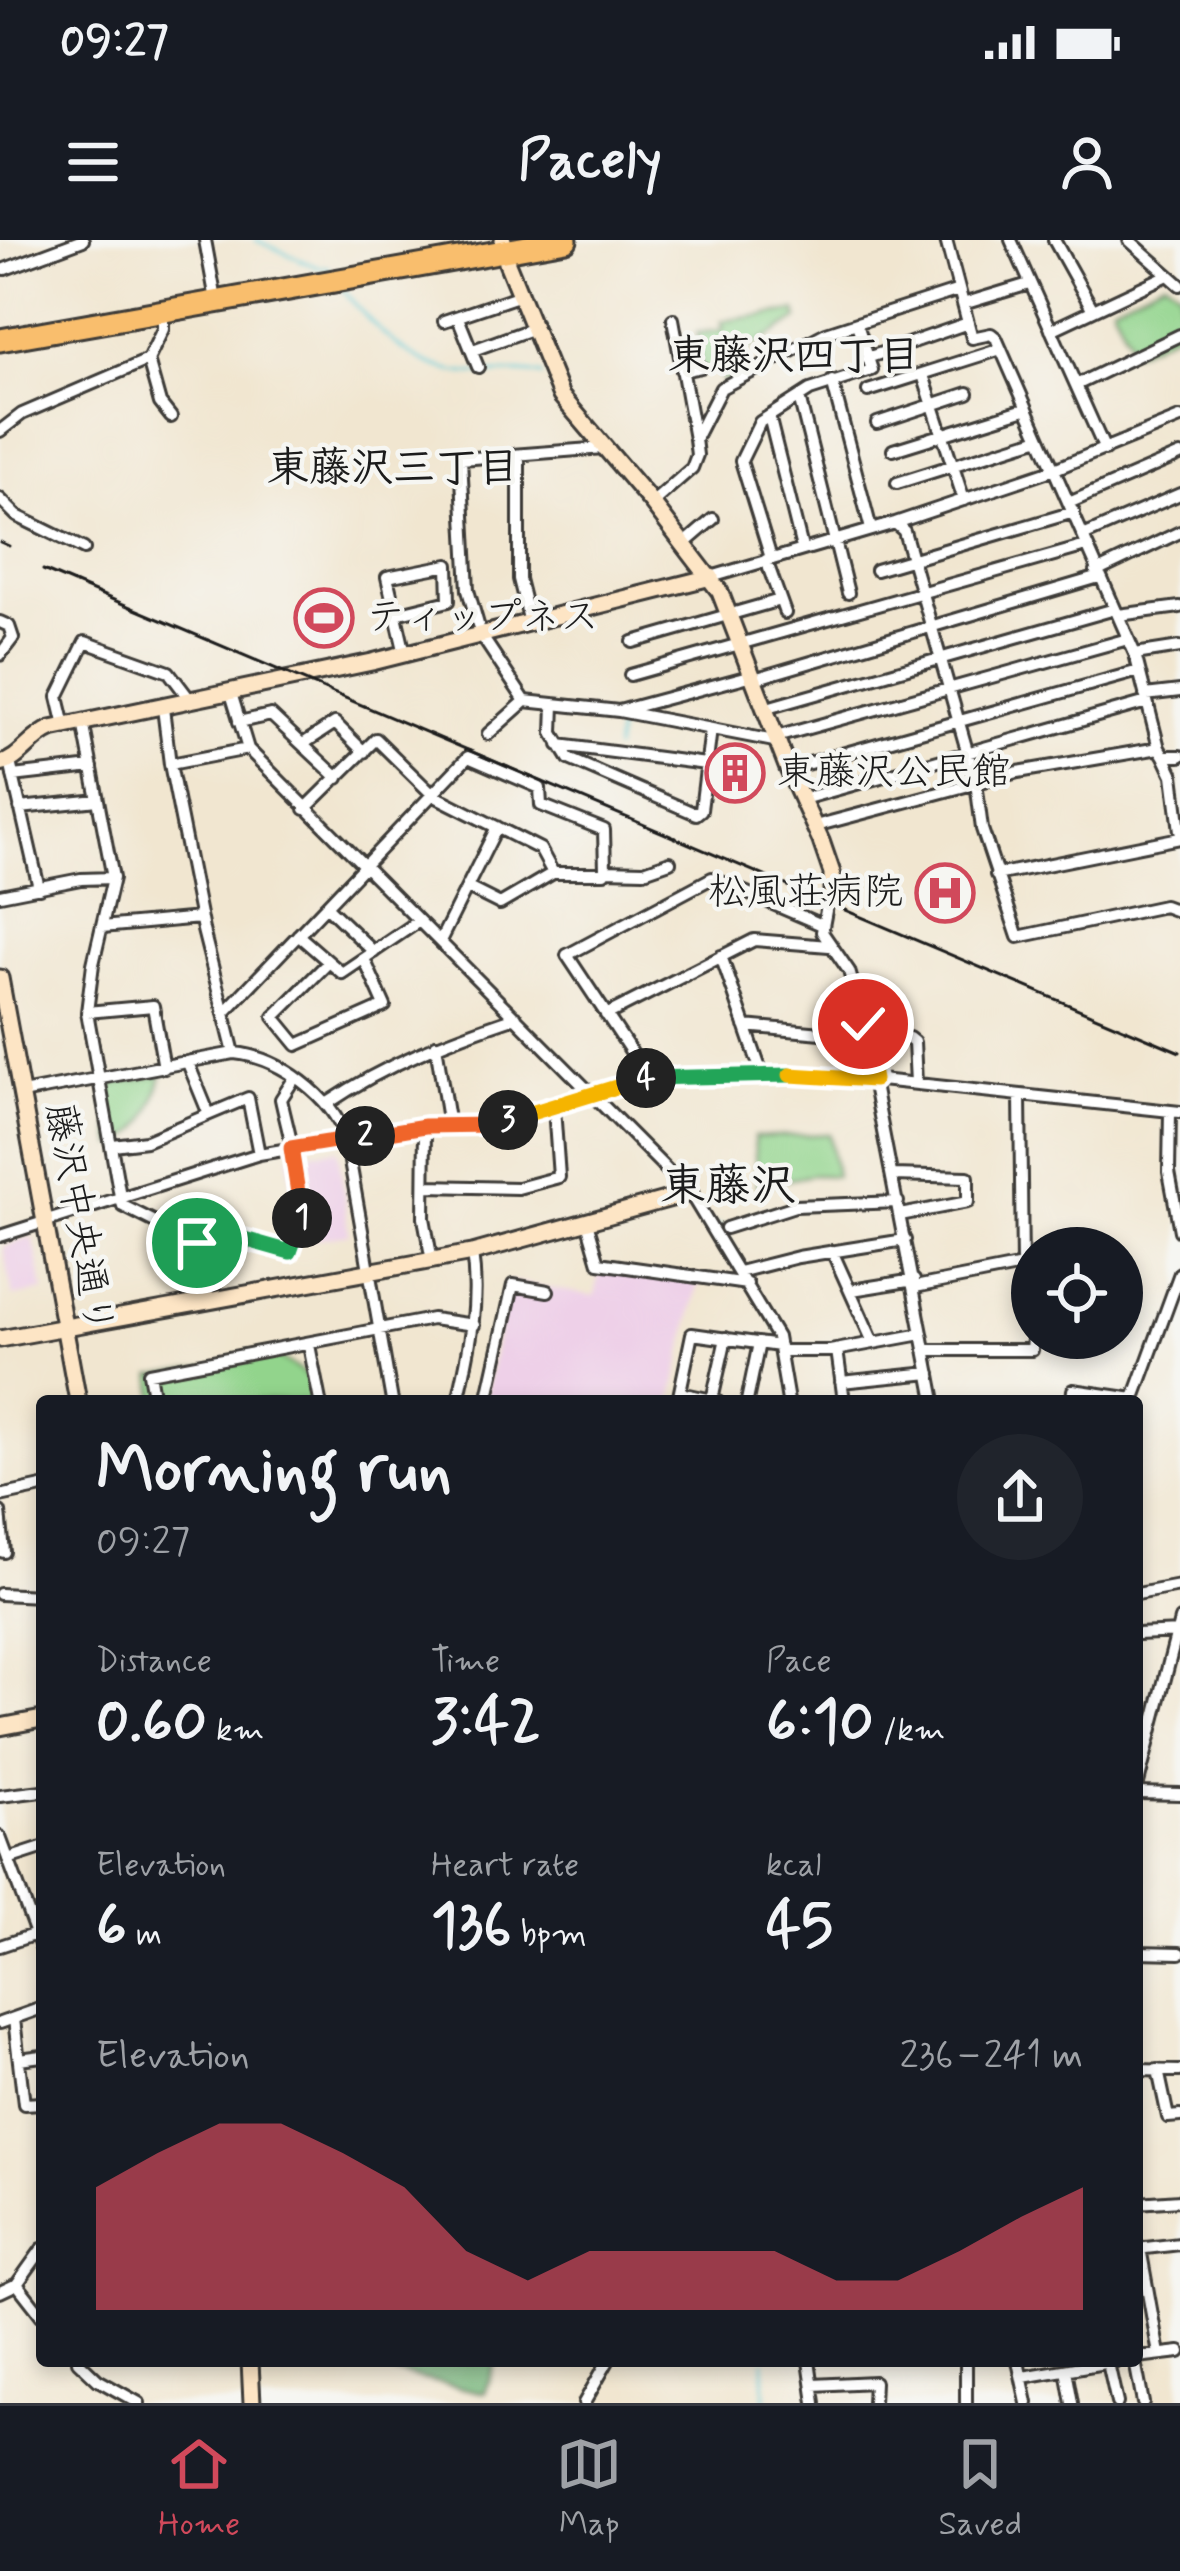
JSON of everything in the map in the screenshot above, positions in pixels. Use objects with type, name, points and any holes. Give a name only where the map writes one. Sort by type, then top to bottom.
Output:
[{"type":"highway","points":[[0,340],[163,314],[504,246],[566,240]]},
{"type":"street","points":[[5,269],[83,240]]},
{"type":"street","points":[[205,240],[216,304]]},
{"type":"street","points":[[946,240],[972,338],[991,334],[1000,350],[1135,654],[1161,752],[1173,776],[1179,814],[1180,834],[996,874]]},
{"type":"street","points":[[1011,240],[1105,451]]},
{"type":"street","points":[[1054,240],[1094,310]]},
{"type":"street","points":[[1129,240],[1180,285]]},
{"type":"street","points":[[504,246],[560,396],[711,577],[815,826],[832,873],[821,925],[829,946],[849,971],[866,1038],[934,1395]]},
{"type":"street","points":[[1051,330],[1168,275]]},
{"type":"street","points":[[963,304],[1029,284]]},
{"type":"street","points":[[694,440],[721,388],[826,333],[958,290]]},
{"type":"street","points":[[444,322],[521,295]]},
{"type":"street","points":[[0,431],[22,414],[120,376],[148,360],[163,329],[163,314]]},
{"type":"street","points":[[652,503],[692,468],[697,455],[673,319]]},
{"type":"street","points":[[459,320],[478,367]]},
{"type":"street","points":[[867,358],[968,322]]},
{"type":"street","points":[[633,642],[783,606],[741,461],[760,422],[832,381],[872,370],[856,324]]},
{"type":"street","points":[[473,350],[534,328]]},
{"type":"street","points":[[1076,385],[1180,335]]},
{"type":"street","points":[[868,392],[1000,350]]},
{"type":"street","points":[[148,360],[160,403],[171,417]]},
{"type":"street","points":[[682,371],[701,367]]},
{"type":"street","points":[[923,374],[964,500]]},
{"type":"street","points":[[832,381],[871,530]]},
{"type":"street","points":[[877,423],[968,393]]},
{"type":"street","points":[[799,397],[848,593]]},
{"type":"street","points":[[893,450],[1025,409]]},
{"type":"street","points":[[769,416],[802,548]]},
{"type":"street","points":[[8,768],[42,733],[65,726],[405,654],[711,577],[896,523],[1178,423]]},
{"type":"street","points":[[897,483],[1040,438]]},
{"type":"street","points":[[525,701],[481,635],[468,590],[461,459],[604,448]]},
{"type":"street","points":[[519,455],[520,579],[530,622]]},
{"type":"street","points":[[876,570],[1072,507],[1180,455]]},
{"type":"street","points":[[630,674],[1084,541],[1180,494]]},
{"type":"street","points":[[0,499],[17,517],[84,549]]},
{"type":"street","points":[[684,544],[713,519]]},
{"type":"street","points":[[896,523],[904,531],[976,782],[982,830],[1018,937],[1164,906],[1180,912]]},
{"type":"street","points":[[619,711],[930,627],[1098,574],[1180,532]]},
{"type":"street","points":[[396,614],[449,601],[448,565],[387,577],[405,654]]},
{"type":"street","points":[[767,708],[1116,612],[1180,607]]},
{"type":"street","points":[[0,622],[13,632],[8,647],[0,651]]},
{"type":"street","points":[[488,734],[525,701],[619,711],[777,740],[1128,640]]},
{"type":"street","points":[[65,726],[58,697],[86,642],[169,672],[190,701]]},
{"type":"street","points":[[1135,654],[1180,647]]},
{"type":"street","points":[[788,769],[1139,671]]},
{"type":"street","points":[[803,799],[1180,691]]},
{"type":"street","points":[[231,693],[248,749],[690,1192],[780,1348],[787,1395]]},
{"type":"street","points":[[554,704],[553,733],[569,759],[696,814],[701,810],[711,730]]},
{"type":"street","points":[[163,708],[200,917],[234,1053]]},
{"type":"street","points":[[239,722],[271,715],[338,778]]},
{"type":"street","points":[[83,722],[113,878],[87,1012],[120,1196],[123,1206],[197,1243]]},
{"type":"street","points":[[303,743],[335,723],[364,752]]},
{"type":"street","points":[[305,809],[376,739],[433,795],[540,849],[553,872]]},
{"type":"street","points":[[559,745],[706,764]]},
{"type":"street","points":[[170,764],[248,749]]},
{"type":"street","points":[[815,826],[976,782],[1161,752],[1180,756]]},
{"type":"street","points":[[224,1013],[468,757],[540,788],[542,805],[604,830],[605,870]]},
{"type":"street","points":[[8,768],[92,767]]},
{"type":"street","points":[[8,768],[39,887]]},
{"type":"street","points":[[20,808],[98,800]]},
{"type":"street","points":[[440,941],[497,826]]},
{"type":"street","points":[[468,888],[500,904],[553,872],[644,871],[670,862]]},
{"type":"street","points":[[0,895],[113,878]]},
{"type":"street","points":[[648,1077],[567,955],[712,878],[821,925]]},
{"type":"street","points":[[380,907],[392,895]]},
{"type":"street","points":[[326,905],[369,956],[385,1006],[297,1045],[274,1018],[329,962]]},
{"type":"street","points":[[102,927],[200,917]]},
{"type":"street","points":[[298,935],[342,973],[418,921]]},
{"type":"street","points":[[606,1015],[754,940],[829,946]]},
{"type":"street","points":[[721,956],[763,1074]]},
{"type":"street","name":"藤沢中央通り","points":[[0,978],[77,1395]]},
{"type":"street","points":[[87,1012],[153,1006],[164,1068]]},
{"type":"street","points":[[328,1103],[436,1045],[516,1017]]},
{"type":"street","points":[[745,1026],[909,1038],[914,1042],[916,1083]]},
{"type":"street","points":[[436,1045],[449,1126]]},
{"type":"street","points":[[22,1093],[234,1053],[255,1055],[328,1103],[346,1139],[391,1395]]},
{"type":"street","points":[[188,1063],[208,1112]]},
{"type":"street","points":[[0,1236],[259,1154],[425,1126],[490,1125],[648,1077],[763,1074],[916,1083],[1175,1111],[1168,1166],[1180,1231]]},
{"type":"street","points":[[209,1300],[197,1243],[202,1227],[290,1252],[302,1216],[281,1099],[294,1079]]},
{"type":"street","points":[[1020,1094],[1025,1227]]},
{"type":"street","points":[[113,1145],[146,1141],[248,1098],[259,1154]]},
{"type":"street","points":[[427,1186],[518,1188],[559,1177],[554,1108]]},
{"type":"street","points":[[425,1126],[424,1218],[432,1261]]},
{"type":"street","points":[[726,1228],[795,1207],[899,1208],[968,1202],[968,1177],[893,1175]]},
{"type":"street","points":[[0,1339],[472,1253],[690,1192]]},
{"type":"street","points":[[586,1222],[599,1263],[747,1284]]},
{"type":"street","points":[[740,1272],[905,1240]]},
{"type":"street","points":[[832,1251],[873,1342]]},
{"type":"street","points":[[459,1395],[474,1325],[477,1290],[472,1253]]},
{"type":"street","points":[[852,1290],[1011,1269]]},
{"type":"street","points":[[1136,1395],[1180,1273]]},
{"type":"street","points":[[489,1395],[513,1285],[548,1291]]},
{"type":"street","points":[[153,1395],[148,1373],[432,1319],[474,1325]]},
{"type":"street","points":[[680,1395],[692,1334],[780,1348],[837,1350],[922,1334]]},
{"type":"street","points":[[715,1395],[726,1338]]},
{"type":"street","points":[[748,1395],[759,1343]]},
{"type":"street","points":[[309,1345],[319,1395]]},
{"type":"street","points":[[837,1350],[843,1395]]},
{"type":"street","points":[[925,1350],[1011,1350]]},
{"type":"street","points":[[842,1382],[930,1373]]},
{"type":"street","points":[[1072,1395],[1072,1390],[1103,1395]]},
{"type":"street","points":[[0,1496],[36,1488]]},
{"type":"street","points":[[0,1512],[4,1552],[0,1551]]},
{"type":"street","points":[[1143,1593],[1180,1586]]},
{"type":"street","points":[[0,1594],[36,1596]]},
{"type":"street","points":[[1143,1633],[1179,1628],[1143,1767]]},
{"type":"street","points":[[0,1727],[36,1720]]},
{"type":"street","points":[[1143,1791],[1180,1794]]},
{"type":"street","points":[[0,1796],[36,1792]]},
{"type":"street","points":[[0,1837],[36,1933]]},
{"type":"street","points":[[8,1859],[36,1849]]},
{"type":"street","points":[[0,1946],[36,1944]]},
{"type":"street","points":[[1143,1952],[1180,1953]]},
{"type":"street","points":[[0,2023],[36,2010]]},
{"type":"street","points":[[14,2019],[24,2104],[36,2103]]},
{"type":"street","points":[[19,2060],[36,2057]]},
{"type":"street","points":[[1143,2070],[1180,2071]]},
{"type":"street","points":[[1158,2070],[1168,2117],[1180,2116]]},
{"type":"street","points":[[1143,2203],[1180,2200]]},
{"type":"street","points":[[1143,2248],[1180,2244]]},
{"type":"street","points":[[0,2292],[17,2284],[36,2257]]},
{"type":"street","points":[[1143,2274],[1159,2354]]},
{"type":"street","points":[[17,2284],[36,2309]]},
{"type":"street","points":[[1143,2357],[1180,2352]]},
{"type":"street","points":[[84,2367],[139,2403]]},
{"type":"street","points":[[250,2367],[252,2403]]},
{"type":"street","points":[[584,2403],[605,2367]]},
{"type":"street","points":[[810,2367],[815,2403]]},
{"type":"street","points":[[966,2403],[967,2367]]},
{"type":"street","points":[[1020,2367],[1027,2403]]},
{"type":"street","points":[[1023,2377],[1084,2367]]},
{"type":"street","points":[[1113,2367],[1117,2403]]},
{"type":"street","points":[[1137,2367],[1142,2403]]},
{"type":"street","points":[[1066,2370],[1072,2403]]},
{"type":"street","points":[[813,2385],[874,2382],[873,2403]]},
{"type":"shaded area","points":[[338,1149],[349,1234],[302,1241],[288,1157]]},
{"type":"shaded area","points":[[33,1237],[44,1291],[13,1297],[3,1247]]},
{"type":"shaded area","points":[[600,1267],[699,1281],[673,1395],[486,1395],[508,1281],[595,1296]]},
{"type":"green space","points":[[1165,280],[1180,290],[1180,330],[1134,352],[1112,305]]},
{"type":"green space","points":[[796,311],[798,319],[727,362],[730,378],[723,382],[720,369],[702,371],[697,333],[723,330],[722,321]]},
{"type":"green space","points":[[162,1075],[141,1127],[113,1145],[106,1085]]},
{"type":"green space","points":[[829,1134],[836,1176],[812,1175],[757,1186],[754,1137]]},
{"type":"green space","points":[[279,1357],[309,1377],[313,1395],[155,1395],[153,1375]]},
{"type":"green space","points":[[368,2367],[494,2367],[485,2393]]},
{"type":"waterway","points":[[256,240],[317,267],[328,267],[332,273]]},
{"type":"waterway","points":[[343,289],[381,332],[429,364],[466,373],[542,376]]},
{"type":"waterway","points":[[615,749],[620,718]]},
{"type":"waterway","points":[[719,1225],[741,1265]]},
{"type":"waterway","points":[[748,1273],[786,1343]]},
{"type":"waterway","points":[[789,1359],[793,1395]]},
{"type":"waterway","points":[[764,2367],[765,2403]]},
{"type":"railway","points":[[0,542],[9,546]]},
{"type":"railway","points":[[43,570],[1180,1052]]},
{"type":"place","name":"ティップネス","points":[[324,618]]},
{"type":"place","name":"東藤沢公民館","points":[[735,773]]},
{"type":"place","name":"松風荘病院","points":[[945,893]]},
{"type":"district","name":"東藤沢四丁目","points":[[794,357]]},
{"type":"district","name":"東藤沢三丁目","points":[[393,469]]},
{"type":"district","name":"東藤沢","points":[[728,1187]]},
{"type":"route","points":[[197,1243],[202,1227],[290,1252],[302,1216],[291,1148],[425,1126],[490,1125],[648,1077],[754,1073],[874,1080],[863,1024]]}]
